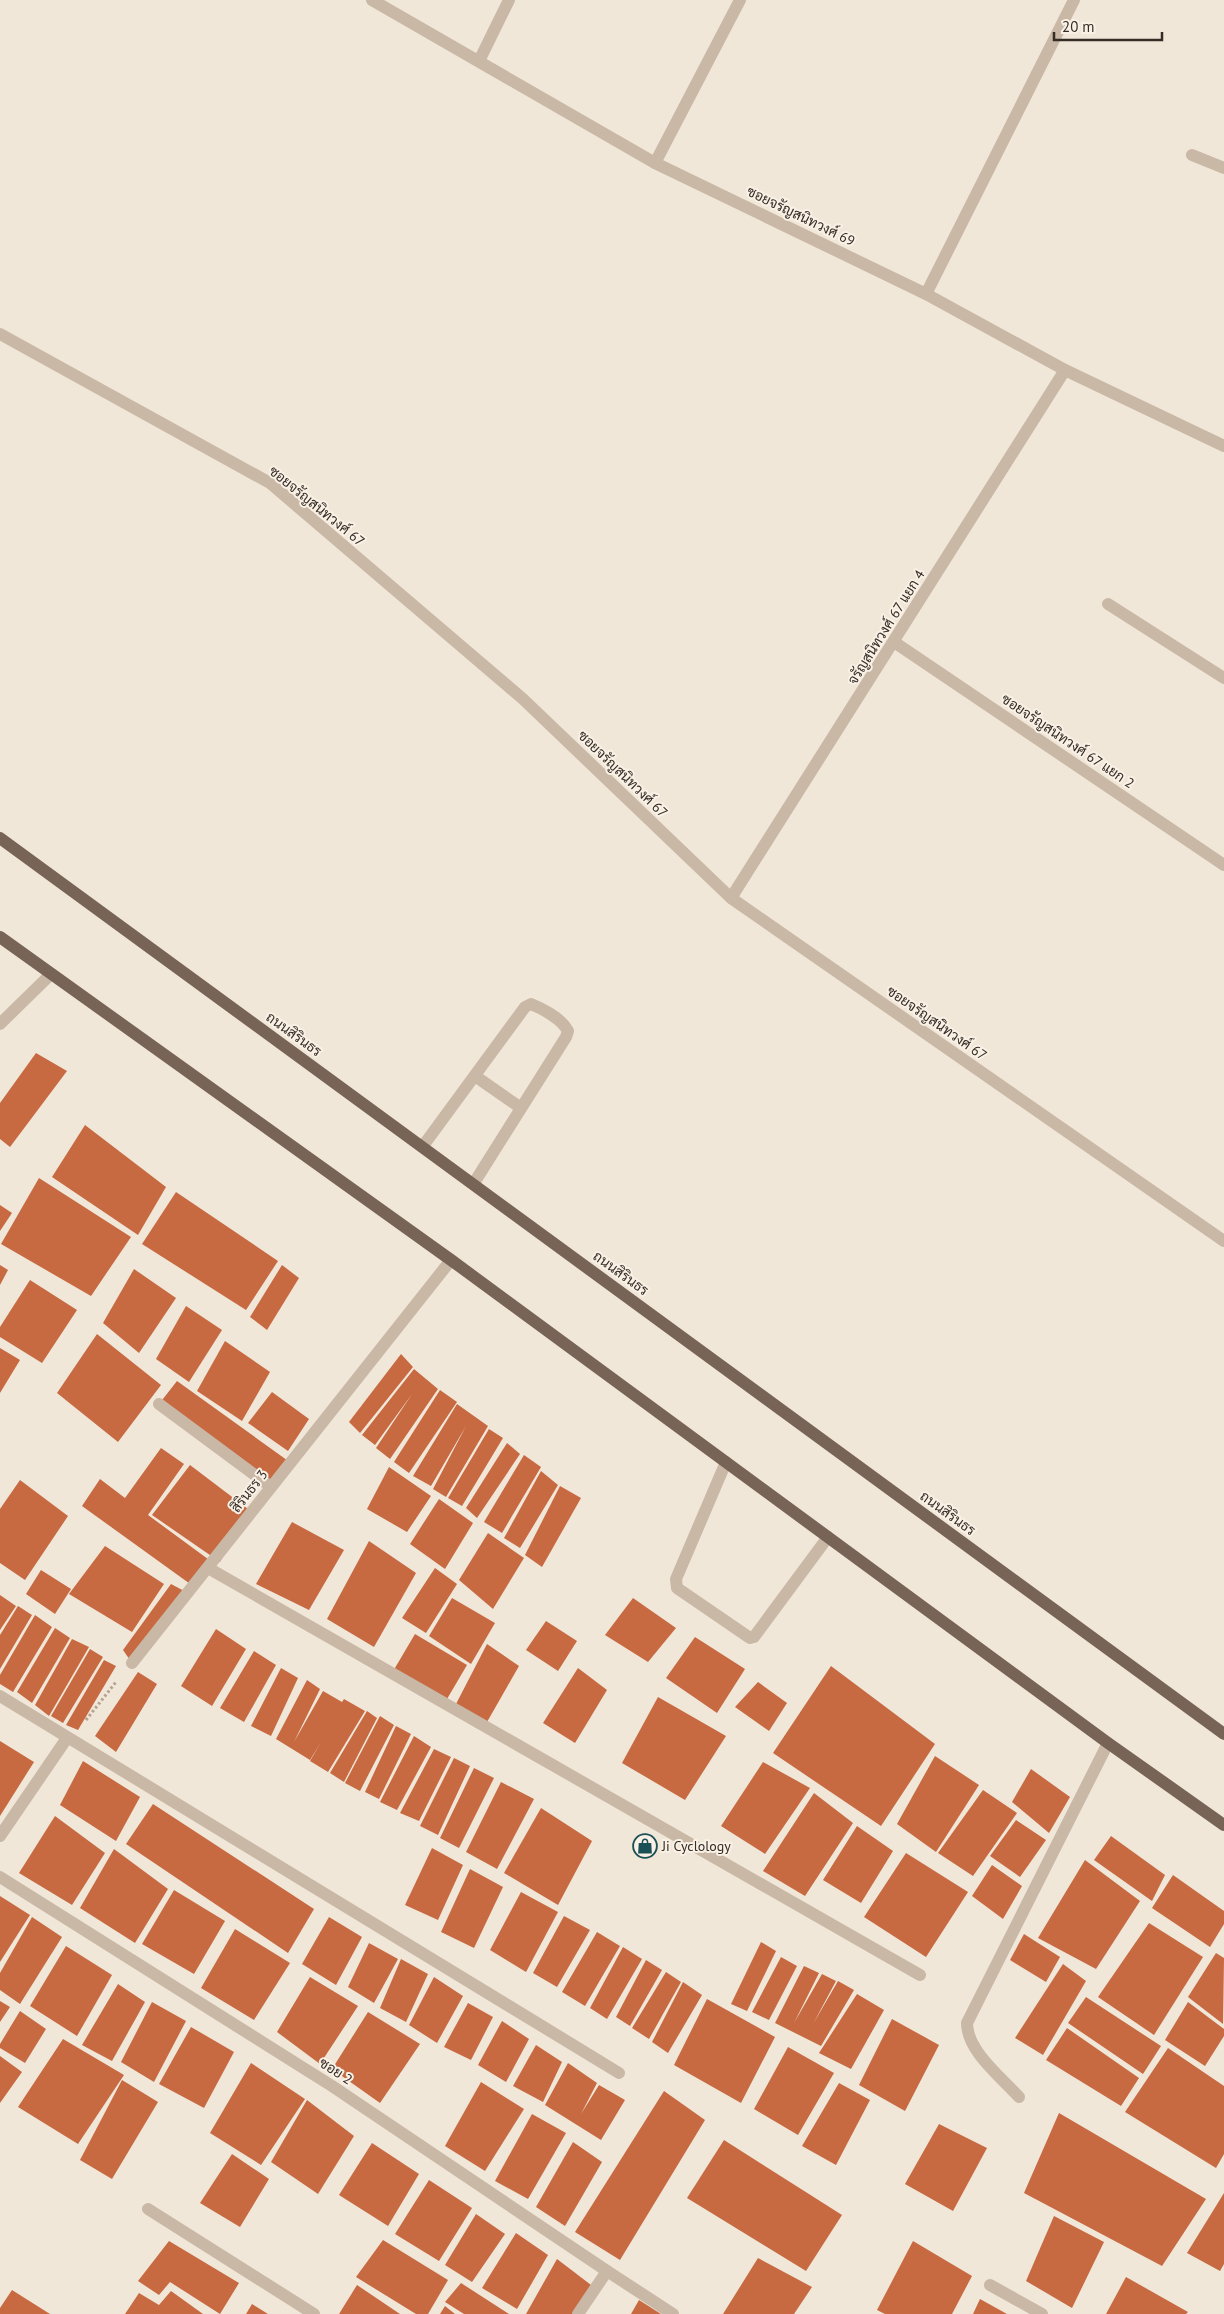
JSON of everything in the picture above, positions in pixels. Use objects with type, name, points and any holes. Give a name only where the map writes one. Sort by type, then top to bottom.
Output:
[{"type":"main road","name":"ถนนสิรินธร","points":[[0,838],[1224,1732]]},
{"type":"main road","points":[[0,937],[451,1260],[1108,1743],[1224,1824]]},
{"type":"street","name":"ซอยจรัญสนิทวงศ์ 69","points":[[372,0],[655,163],[926,294],[1065,370],[1224,446]]},
{"type":"street","points":[[479,61],[509,0]]},
{"type":"street","points":[[655,163],[740,0]]},
{"type":"street","points":[[926,294],[1074,0]]},
{"type":"street","points":[[1192,155],[1224,168]]},
{"type":"street","name":"ซอยจรัญสนิทวงศ์ 67","points":[[0,334],[270,483],[523,699],[731,898],[1224,1241]]},
{"type":"street","name":"จรัญสนิทวงศ์ 67 แยก 4","points":[[731,898],[1065,370]]},
{"type":"street","points":[[1108,604],[1224,678]]},
{"type":"street","name":"ซอยจรัญสนิทวงศ์ 67 แยก 2","points":[[894,642],[1224,865]]},
{"type":"street","points":[[0,1024],[52,974]]},
{"type":"street","points":[[422,1146],[525,1007],[531,1004],[538,1007],[565,1025],[568,1031],[566,1037],[474,1183]]},
{"type":"street","points":[[475,1076],[521,1108]]},
{"type":"street","name":"สิรินธร 3","points":[[132,1663],[451,1260]]},
{"type":"street","points":[[159,1404],[271,1487]]},
{"type":"street","points":[[726,1462],[676,1579],[677,1588],[750,1638],[754,1637],[828,1537]]},
{"type":"street","points":[[208,1568],[920,1975]]},
{"type":"street","points":[[0,1696],[619,2073]]},
{"type":"street","points":[[0,1836],[68,1739]]},
{"type":"street","points":[[1019,2097],[971,2045],[967,2033],[967,2023],[1108,1743]]},
{"type":"street","name":"ซอย 2","points":[[0,1877],[332,2086],[673,2314]]},
{"type":"street","points":[[148,2209],[314,2314]]},
{"type":"street","points":[[578,2314],[606,2271]]},
{"type":"street","points":[[990,2285],[1042,2314]]},
{"type":"path","points":[[68,1739],[132,1663]]},
{"type":"building","points":[[36,1053],[67,1071],[10,1147],[0,1139],[0,1103]]},
{"type":"building","points":[[85,1125],[166,1187],[138,1235],[52,1177]]},
{"type":"building","points":[[39,1178],[131,1237],[91,1296],[1,1244]]},
{"type":"building","points":[[176,1192],[278,1261],[246,1310],[142,1244]]},
{"type":"building","points":[[0,1205],[12,1213],[0,1231]]},
{"type":"building","points":[[0,1265],[8,1270],[0,1285]]},
{"type":"building","points":[[282,1265],[299,1278],[267,1330],[250,1317]]},
{"type":"building","points":[[134,1269],[176,1298],[139,1353],[103,1323]]},
{"type":"building","points":[[30,1280],[77,1310],[42,1363],[0,1337],[0,1327]]},
{"type":"building","points":[[186,1306],[222,1330],[189,1382],[156,1359]]},
{"type":"building","points":[[97,1334],[161,1385],[118,1442],[57,1393]]},
{"type":"building","points":[[225,1341],[270,1372],[242,1421],[197,1391]]},
{"type":"building","points":[[0,1348],[20,1360],[0,1393]]},
{"type":"building","points":[[401,1354],[413,1367],[360,1433],[349,1422]]},
{"type":"building","points":[[414,1369],[438,1389],[390,1459],[376,1448],[412,1394],[375,1445],[362,1435]]},
{"type":"building","points":[[177,1381],[291,1463],[271,1487],[159,1404]]},
{"type":"building","points":[[440,1390],[457,1402],[409,1473],[394,1462]]},
{"type":"building","points":[[272,1392],[309,1419],[288,1451],[248,1423]]},
{"type":"building","points":[[457,1404],[488,1426],[446,1497],[433,1489],[466,1426],[431,1486],[413,1476]]},
{"type":"building","points":[[489,1429],[503,1438],[462,1506],[448,1498]]},
{"type":"building","points":[[507,1443],[520,1454],[477,1518],[466,1508]]},
{"type":"building","points":[[161,1448],[184,1464],[148,1515],[212,1562],[193,1586],[82,1506],[100,1479],[125,1498]]},
{"type":"building","points":[[524,1455],[541,1467],[502,1533],[484,1522]]},
{"type":"building","points":[[190,1465],[248,1509],[220,1562],[152,1515]]},
{"type":"building","points":[[389,1467],[431,1496],[407,1532],[367,1509]]},
{"type":"building","points":[[541,1471],[558,1485],[520,1548],[504,1538]]},
{"type":"building","points":[[20,1480],[68,1516],[25,1580],[0,1563],[0,1509]]},
{"type":"building","points":[[560,1486],[581,1498],[542,1567],[525,1555]]},
{"type":"building","points":[[439,1499],[473,1523],[445,1569],[410,1544]]},
{"type":"building","points":[[292,1522],[344,1550],[309,1610],[256,1584]]},
{"type":"building","points":[[488,1533],[524,1558],[493,1609],[459,1580]]},
{"type":"building","points":[[369,1541],[416,1573],[374,1647],[327,1619]]},
{"type":"building","points":[[105,1546],[164,1584],[132,1632],[69,1594]]},
{"type":"building","points":[[435,1568],[457,1584],[426,1633],[402,1618]]},
{"type":"building","points":[[41,1570],[71,1589],[55,1614],[26,1594]]},
{"type":"building","points":[[171,1584],[188,1593],[132,1663],[123,1650]]},
{"type":"building","points":[[0,1595],[16,1606],[0,1630]]},
{"type":"building","points":[[452,1598],[495,1623],[471,1664],[429,1636]]},
{"type":"building","points":[[633,1598],[676,1628],[648,1662],[605,1635]]},
{"type":"building","points":[[18,1606],[32,1615],[0,1669],[0,1635]]},
{"type":"building","points":[[35,1615],[52,1627],[13,1692],[0,1684],[0,1675]]},
{"type":"building","points":[[546,1621],[577,1641],[558,1671],[526,1650]]},
{"type":"building","points":[[55,1628],[70,1638],[32,1703],[17,1692]]},
{"type":"building","points":[[216,1629],[246,1649],[212,1706],[181,1686]]},
{"type":"building","points":[[415,1634],[467,1665],[447,1699],[392,1673]]},
{"type":"building","points":[[695,1637],[745,1669],[717,1713],[666,1678]]},
{"type":"building","points":[[72,1639],[89,1647],[49,1716],[35,1705]]},
{"type":"building","points":[[487,1644],[519,1666],[487,1722],[456,1704]]},
{"type":"building","points":[[90,1649],[103,1657],[63,1723],[51,1716]]},
{"type":"building","points":[[254,1651],[276,1665],[244,1722],[220,1708]]},
{"type":"building","points":[[104,1660],[116,1666],[78,1730],[66,1725]]},
{"type":"building","points":[[831,1666],[935,1744],[881,1826],[773,1753]]},
{"type":"building","points":[[281,1668],[298,1678],[271,1736],[251,1726]]},
{"type":"building","points":[[578,1668],[607,1690],[575,1743],[543,1723]]},
{"type":"building","points":[[138,1672],[157,1684],[116,1752],[95,1736]]},
{"type":"building","points":[[307,1680],[320,1689],[294,1742],[323,1691],[342,1702],[344,1699],[365,1711],[328,1772],[310,1761],[321,1742],[310,1760],[276,1739]]},
{"type":"building","points":[[758,1682],[787,1703],[769,1731],[735,1707]]},
{"type":"building","points":[[658,1697],[726,1736],[685,1800],[622,1763]]},
{"type":"building","points":[[367,1711],[377,1718],[344,1782],[330,1773]]},
{"type":"building","points":[[380,1716],[394,1725],[360,1791],[345,1783]]},
{"type":"building","points":[[396,1726],[411,1734],[379,1799],[365,1792]]},
{"type":"building","points":[[414,1736],[431,1747],[397,1810],[380,1802]]},
{"type":"building","points":[[0,1741],[34,1762],[0,1816]]},
{"type":"building","points":[[434,1749],[451,1757],[419,1821],[400,1813]]},
{"type":"building","points":[[935,1756],[979,1785],[936,1852],[897,1824]]},
{"type":"building","points":[[454,1758],[470,1766],[438,1835],[420,1826]]},
{"type":"building","points":[[83,1761],[140,1797],[116,1841],[60,1805]]},
{"type":"building","points":[[763,1762],[810,1788],[765,1854],[721,1826]]},
{"type":"building","points":[[474,1768],[494,1778],[459,1848],[440,1838]]},
{"type":"building","points":[[1031,1769],[1070,1797],[1049,1833],[1012,1802]]},
{"type":"building","points":[[501,1782],[534,1799],[497,1869],[466,1852]]},
{"type":"building","points":[[983,1790],[1017,1813],[973,1876],[938,1853]]},
{"type":"building","points":[[814,1793],[853,1823],[805,1896],[763,1871]]},
{"type":"building","points":[[153,1804],[314,1909],[288,1953],[126,1844]]},
{"type":"building","points":[[541,1808],[592,1841],[558,1905],[504,1873]]},
{"type":"building","points":[[55,1816],[105,1853],[72,1905],[19,1873]]},
{"type":"building","points":[[1016,1820],[1046,1840],[1020,1877],[990,1856]]},
{"type":"building","points":[[857,1826],[893,1851],[861,1903],[823,1880]]},
{"type":"building","points":[[1111,1836],[1165,1875],[1152,1901],[1094,1860]]},
{"type":"building","points":[[432,1848],[463,1865],[438,1920],[405,1905]]},
{"type":"building","points":[[114,1849],[168,1889],[135,1943],[80,1908]]},
{"type":"building","points":[[906,1853],[968,1892],[926,1957],[864,1917]]},
{"type":"building","points":[[1085,1860],[1140,1901],[1096,1969],[1038,1938]]},
{"type":"building","points":[[992,1865],[1022,1886],[1003,1919],[972,1896]]},
{"type":"building","points":[[470,1869],[503,1887],[474,1948],[441,1932]]},
{"type":"building","points":[[1173,1875],[1224,1911],[1224,1924],[1210,1947],[1152,1908]]},
{"type":"building","points":[[174,1890],[225,1921],[194,1974],[142,1944]]},
{"type":"building","points":[[521,1892],[558,1912],[526,1972],[490,1950]]},
{"type":"building","points":[[0,1896],[30,1915],[0,1962]]},
{"type":"building","points":[[564,1916],[590,1930],[557,1987],[533,1973]]},
{"type":"building","points":[[32,1917],[62,1937],[20,2004],[0,1990],[0,1973]]},
{"type":"building","points":[[329,1917],[362,1937],[336,1985],[302,1964]]},
{"type":"building","points":[[1149,1923],[1203,1957],[1154,2035],[1098,1997]]},
{"type":"building","points":[[235,1929],[290,1963],[254,2020],[201,1988]]},
{"type":"building","points":[[597,1932],[620,1946],[585,2006],[562,1992]]},
{"type":"building","points":[[1024,1934],[1060,1957],[1046,1982],[1010,1960]]},
{"type":"building","points":[[761,1942],[776,1951],[747,2011],[731,2004]]},
{"type":"building","points":[[369,1943],[398,1959],[374,2003],[348,1987]]},
{"type":"building","points":[[66,1946],[112,1975],[77,2036],[30,2006]]},
{"type":"building","points":[[623,1947],[642,1959],[607,2019],[590,2008]]},
{"type":"building","points":[[1216,1953],[1224,1958],[1223,2024],[1188,1997]]},
{"type":"building","points":[[781,1957],[797,1966],[769,2020],[752,2012]]},
{"type":"building","points":[[401,1959],[428,1974],[406,2022],[380,2008]]},
{"type":"building","points":[[646,1960],[662,1970],[630,2026],[616,2017]]},
{"type":"building","points":[[1063,1964],[1086,1981],[1043,2055],[1015,2038]]},
{"type":"building","points":[[804,1966],[819,1973],[794,2023],[822,1974],[836,1981],[813,2024],[838,1981],[854,1990],[821,2046],[775,2023]]},
{"type":"building","points":[[666,1972],[681,1982],[649,2039],[632,2028]]},
{"type":"building","points":[[310,1977],[358,2006],[320,2064],[277,2032]]},
{"type":"building","points":[[434,1977],[463,1996],[437,2043],[409,2025]]},
{"type":"building","points":[[683,1982],[702,1995],[668,2053],[652,2042]]},
{"type":"building","points":[[118,1984],[145,2002],[112,2061],[82,2045]]},
{"type":"building","points":[[857,1994],[884,2010],[851,2069],[819,2053]]},
{"type":"building","points":[[1086,1997],[1161,2046],[1143,2074],[1068,2023]]},
{"type":"building","points":[[707,1999],[775,2037],[741,2103],[674,2065]]},
{"type":"building","points":[[0,2001],[10,2007],[0,2022]]},
{"type":"building","points":[[152,2002],[186,2021],[154,2082],[121,2062]]},
{"type":"building","points":[[1188,2002],[1224,2029],[1224,2036],[1205,2066],[1165,2040]]},
{"type":"building","points":[[468,2003],[493,2017],[471,2060],[444,2047]]},
{"type":"building","points":[[20,2011],[46,2029],[25,2063],[0,2048],[0,2044]]},
{"type":"building","points":[[368,2012],[420,2044],[380,2103],[332,2069]]},
{"type":"building","points":[[892,2019],[939,2045],[905,2111],[859,2085]]},
{"type":"building","points":[[502,2021],[529,2039],[506,2082],[478,2065]]},
{"type":"building","points":[[191,2027],[234,2052],[204,2108],[159,2084]]},
{"type":"building","points":[[1067,2028],[1139,2078],[1121,2106],[1046,2060]]},
{"type":"building","points":[[63,2039],[124,2075],[78,2144],[18,2107]]},
{"type":"building","points":[[536,2045],[562,2062],[543,2102],[513,2086]]},
{"type":"building","points":[[788,2047],[834,2073],[798,2135],[754,2109]]},
{"type":"building","points":[[1168,2048],[1224,2086],[1224,2154],[1216,2168],[1125,2112]]},
{"type":"building","points":[[0,2056],[22,2072],[0,2103]]},
{"type":"building","points":[[251,2063],[305,2099],[261,2165],[210,2133]]},
{"type":"building","points":[[568,2063],[597,2083],[581,2114],[599,2085],[625,2100],[601,2140],[545,2105]]},
{"type":"building","points":[[122,2080],[158,2102],[112,2179],[80,2160]]},
{"type":"building","points":[[481,2082],[524,2109],[485,2171],[445,2146]]},
{"type":"building","points":[[839,2083],[870,2100],[836,2165],[802,2146]]},
{"type":"building","points":[[664,2091],[705,2120],[620,2260],[575,2232]]},
{"type":"building","points":[[307,2100],[354,2136],[318,2194],[271,2162]]},
{"type":"building","points":[[1059,2113],[1206,2199],[1162,2266],[1024,2193]]},
{"type":"building","points":[[532,2114],[566,2133],[528,2199],[495,2181]]},
{"type":"building","points":[[939,2124],[987,2148],[953,2211],[905,2184]]},
{"type":"building","points":[[724,2140],[842,2215],[806,2271],[687,2198]]},
{"type":"building","points":[[573,2142],[602,2162],[565,2226],[536,2207]]},
{"type":"building","points":[[372,2143],[419,2174],[388,2226],[339,2195]]},
{"type":"building","points":[[232,2154],[269,2179],[240,2227],[200,2203]]},
{"type":"building","points":[[429,2180],[472,2208],[439,2261],[395,2234]]},
{"type":"building","points":[[1224,2193],[1224,2264],[1220,2271],[1187,2253]]},
{"type":"building","points":[[476,2214],[505,2234],[472,2282],[445,2265]]},
{"type":"building","points":[[1054,2216],[1104,2242],[1072,2308],[1026,2281]]},
{"type":"building","points":[[516,2233],[548,2255],[517,2309],[482,2288]]},
{"type":"building","points":[[383,2240],[448,2280],[428,2314],[416,2314],[356,2277]]},
{"type":"building","points":[[169,2241],[239,2283],[220,2314],[170,2282],[159,2295],[138,2281]]},
{"type":"building","points":[[913,2241],[972,2276],[952,2314],[885,2314],[877,2310]]},
{"type":"building","points":[[758,2258],[812,2287],[794,2314],[723,2314]]},
{"type":"building","points":[[557,2259],[595,2288],[578,2314],[526,2314]]},
{"type":"building","points":[[1126,2277],[1188,2312],[1186,2314],[1106,2314]]},
{"type":"building","points":[[461,2283],[509,2314],[464,2314],[445,2302]]},
{"type":"building","points":[[357,2285],[400,2314],[339,2314]]},
{"type":"building","points":[[12,2290],[50,2314],[0,2314],[0,2308]]},
{"type":"building","points":[[171,2291],[203,2314],[125,2314],[139,2293],[159,2305]]},
{"type":"building","points":[[980,2299],[1007,2314],[973,2314]]},
{"type":"building","points":[[639,2300],[661,2314],[631,2314]]},
{"type":"building","points":[[252,2304],[268,2314],[246,2314]]},
{"type":"building","points":[[445,2306],[455,2314],[440,2314]]},
{"type":"place","name":"Ji Cyclology","points":[[645,1846]]}]
